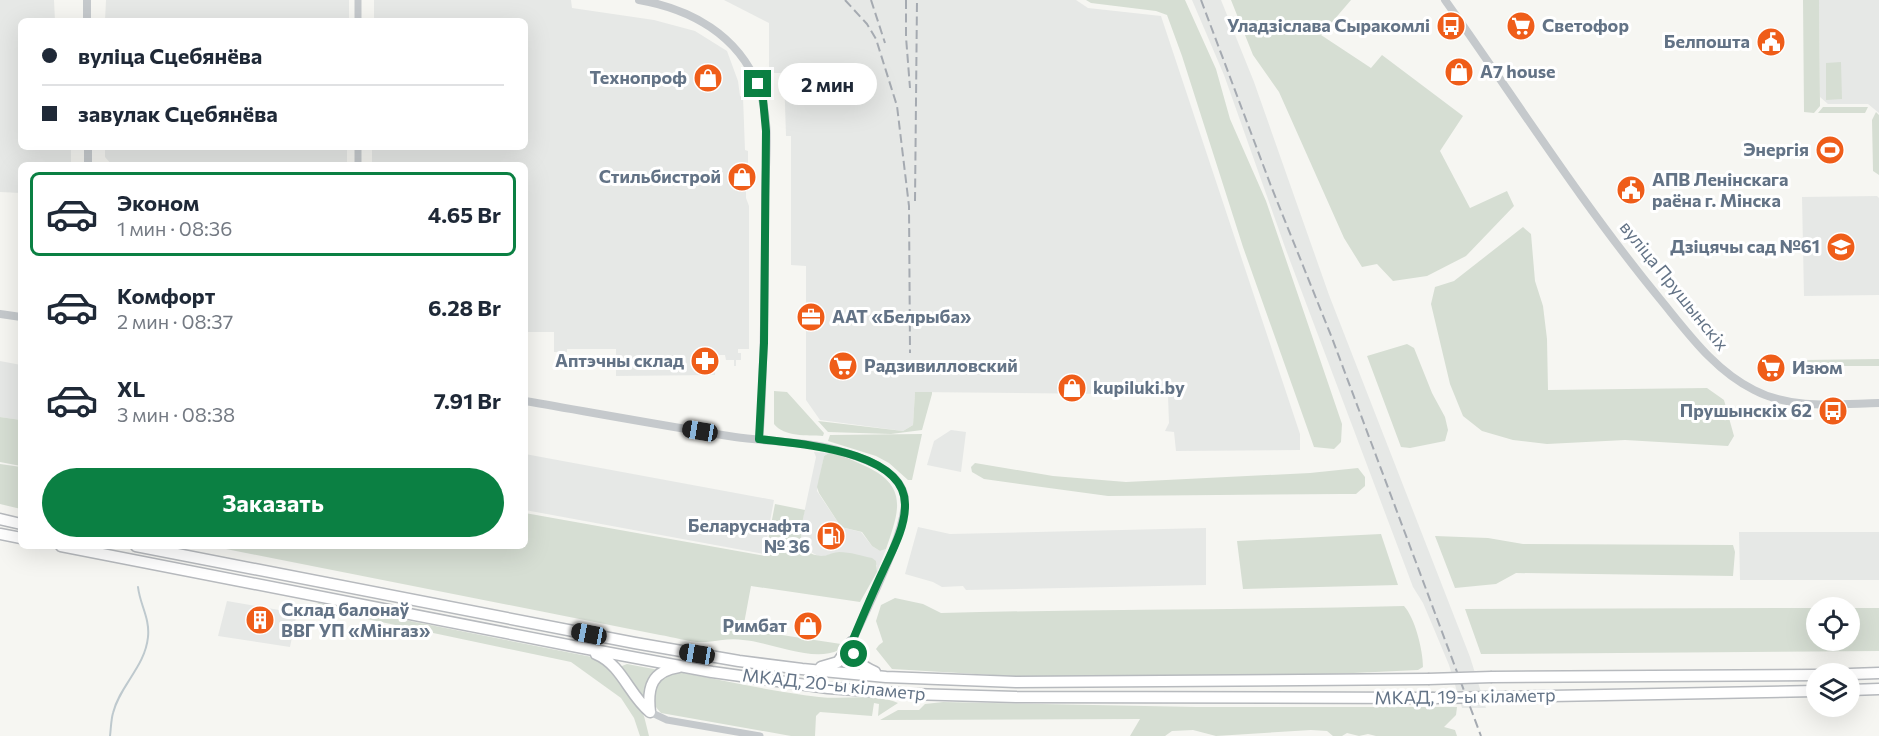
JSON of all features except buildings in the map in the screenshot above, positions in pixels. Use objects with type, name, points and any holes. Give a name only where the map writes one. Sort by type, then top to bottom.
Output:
[{"type":"highway","points":[[0,519],[18,523]]},
{"type":"highway","points":[[0,534],[18,537]]},
{"type":"highway","name":"МКАД, 20-ы кіламетр","points":[[76,549],[583,648],[766,680],[852,690],[948,696],[1114,698]]},
{"type":"highway","name":"МКАД, 20-ы кіламетр","points":[[151,549],[739,661],[886,677],[993,682],[1114,683]]},
{"type":"highway","points":[[802,669],[826,667],[838,662],[852,642]]},
{"type":"highway","points":[[852,642],[858,663],[886,677]]},
{"type":"highway","points":[[583,648],[606,658],[650,712]]},
{"type":"highway","points":[[650,712],[648,693],[653,681],[664,670],[686,666]]},
{"type":"highway","points":[[1860,674],[1879,673]]},
{"type":"highway","name":"МКАД, 19-ы кіламетр","points":[[1114,683],[1806,675]]},
{"type":"highway","points":[[1860,690],[1879,689]]},
{"type":"highway","name":"МКАД, 19-ы кіламетр","points":[[1114,698],[1432,698],[1806,691]]},
{"type":"street","points":[[87,0],[87,18]]},
{"type":"street","points":[[358,0],[358,18]]},
{"type":"street","points":[[639,0],[691,15],[713,27],[730,41],[744,58],[763,99],[766,131],[765,269],[759,439]]},
{"type":"street","name":"вуліца Прушынскіх","points":[[1445,0],[1619,248],[1696,343],[1718,365],[1732,377],[1754,390],[1783,400],[1813,404],[1879,403]]},
{"type":"street","points":[[0,314],[18,317]]},
{"type":"street","points":[[528,402],[724,435],[819,446],[857,457],[887,471],[904,493],[905,506],[898,537],[852,642]]},
{"type":"street","points":[[650,712],[667,720],[760,736]]},
{"type":"shaded area","points":[[0,0],[54,0],[55,18],[18,18],[18,150],[71,150],[71,162],[18,162],[18,193],[0,192]]},
{"type":"shaded area","points":[[106,0],[349,0],[349,18],[105,18]]},
{"type":"shaded area","points":[[374,0],[571,0],[572,8],[654,20],[695,31],[727,51],[738,81],[740,96],[743,97],[745,150],[748,151],[748,181],[751,181],[751,189],[746,189],[749,206],[749,349],[738,349],[738,353],[741,353],[741,360],[736,360],[736,366],[734,366],[734,360],[726,360],[725,355],[716,355],[715,375],[616,376],[616,349],[567,349],[567,352],[554,352],[554,332],[528,332],[528,162],[372,162],[372,150],[528,150],[528,18],[374,18]]},
{"type":"shaded area","points":[[724,0],[1076,0],[1088,8],[1161,16],[1300,434],[1300,450],[1176,451],[1174,432],[1165,431],[1169,423],[1168,396],[1171,396],[1171,386],[1133,386],[1132,383],[1111,383],[1111,394],[915,392],[913,425],[903,431],[820,420],[806,400],[806,266],[791,265],[791,136],[786,136],[784,73],[769,73],[769,23]]},
{"type":"shaded area","points":[[1086,0],[1185,0],[1216,69],[1230,119],[1266,201],[1342,424],[1341,442],[1334,449],[1314,447],[1243,247],[1167,15],[1156,11],[1091,3]]},
{"type":"shaded area","points":[[1192,0],[1221,0],[1254,82],[1329,295],[1470,657],[1486,708],[1462,708],[1449,665],[1423,603],[1413,587],[1286,250],[1224,75]]},
{"type":"shaded area","points":[[1231,0],[1351,0],[1321,35],[1371,68],[1382,55],[1463,116],[1440,151],[1470,208],[1507,191],[1514,206],[1466,256],[1427,276],[1393,281],[1377,264],[1362,267],[1344,238],[1279,92],[1253,55]]},
{"type":"shaded area","points":[[1803,0],[1819,0],[1820,106],[1814,113],[1804,112]]},
{"type":"shaded area","points":[[1819,0],[1879,0],[1879,113],[1868,104],[1828,104],[1820,97]]},
{"type":"shaded area","points":[[1841,62],[1842,99],[1826,100],[1826,63]]},
{"type":"shaded area","points":[[1823,107],[1868,107],[1865,113],[1818,113]]},
{"type":"shaded area","points":[[1876,112],[1879,115],[1879,175],[1873,171],[1872,120]]},
{"type":"shaded area","points":[[105,150],[347,150],[347,162],[109,162],[105,157]]},
{"type":"shaded area","name":"Дзіцячы сад №61","points":[[1877,196],[1879,198],[1879,295],[1804,296],[1802,197]]},
{"type":"shaded area","points":[[1523,227],[1531,234],[1535,281],[1543,306],[1547,339],[1548,390],[1707,388],[1724,400],[1734,436],[1728,446],[1625,440],[1547,444],[1513,440],[1482,431],[1463,416],[1450,384],[1431,304],[1435,287],[1454,281]]},
{"type":"shaded area","points":[[1407,344],[1414,348],[1432,393],[1445,417],[1448,430],[1445,441],[1410,448],[1401,447],[1367,356]]},
{"type":"shaded area","points":[[1879,359],[1879,366],[1844,366],[1844,369],[1804,368],[1805,360]]},
{"type":"shaded area","points":[[0,361],[18,364],[18,420],[0,417]]},
{"type":"shaded area","points":[[774,391],[787,392],[824,433],[823,436],[796,434],[778,428],[774,424]]},
{"type":"shaded area","points":[[915,392],[932,392],[922,430],[891,434],[828,432],[818,421],[903,431],[913,425]]},
{"type":"shaded area","points":[[0,417],[18,420],[18,465],[0,462]]},
{"type":"shaded area","points":[[951,430],[966,432],[961,472],[927,465],[934,441]]},
{"type":"shaded area","points":[[922,434],[912,480],[908,480],[889,463],[876,456],[828,441],[830,435]]},
{"type":"shaded area","points":[[814,452],[829,453],[824,456],[817,491],[841,527],[861,532],[872,546],[880,551],[886,549],[877,572],[877,565],[839,552],[818,556],[803,544],[800,532],[816,457]]},
{"type":"shaded area","points":[[829,453],[865,466],[889,482],[897,501],[897,511],[886,549],[880,551],[872,546],[862,532],[841,527],[819,493],[817,487],[824,456]]},
{"type":"shaded area","points":[[528,455],[774,500],[764,554],[528,511]]},
{"type":"shaded area","points":[[975,463],[1053,476],[1126,482],[1310,473],[1358,468],[1365,477],[1365,486],[1356,494],[1108,496],[984,479],[972,472],[971,467]]},
{"type":"shaded area","points":[[0,464],[18,467],[18,508],[0,504]]},
{"type":"shaded area","points":[[775,504],[805,510],[801,539],[803,545],[812,554],[821,556],[839,552],[852,553],[876,561],[877,572],[860,602],[751,586],[743,629],[841,644],[839,650],[817,654],[791,651],[738,639],[689,641],[226,549],[528,549],[528,514],[765,556]]},
{"type":"shaded area","points":[[918,527],[950,534],[1206,528],[1206,585],[966,590],[963,586],[942,587],[905,574]]},
{"type":"shaded area","points":[[1739,532],[1879,532],[1879,580],[1740,580]]},
{"type":"shaded area","points":[[1381,534],[1398,585],[1243,589],[1237,541]]},
{"type":"shaded area","points":[[1435,536],[1488,538],[1523,544],[1733,545],[1735,552],[1733,576],[1516,573],[1496,584],[1455,588]]},
{"type":"shaded area","points":[[895,598],[923,604],[941,613],[1404,606],[1412,618],[1418,635],[1423,667],[1418,670],[1311,675],[1027,677],[892,669],[876,649],[883,642],[876,621],[881,605]]},
{"type":"shaded area","points":[[227,601],[297,613],[290,647],[218,636]]},
{"type":"shaded area","points":[[319,603],[592,657],[605,662],[638,705],[644,716],[649,736],[640,736],[634,718],[621,698],[571,662],[315,608],[315,605]]},
{"type":"shaded area","points":[[1806,608],[1806,651],[1860,651],[1860,608],[1879,608],[1879,651],[1481,654],[1465,609]]},
{"type":"shaded area","points":[[627,664],[659,670],[646,684],[644,704],[621,671],[622,666]]},
{"type":"shaded area","points":[[673,671],[801,695],[829,698],[879,698],[898,703],[878,716],[879,704],[874,703],[872,716],[820,712],[816,716],[815,736],[791,736],[661,713],[652,695],[657,684]]},
{"type":"shaded area","points":[[943,702],[1196,707],[1457,707],[1456,715],[1444,727],[1455,730],[1457,736],[1376,736],[1368,734],[1359,736],[1347,733],[1342,736],[1333,736],[1327,731],[1311,730],[1216,736],[1193,730],[1172,731],[1165,736],[1130,736],[1140,719],[880,720],[898,710],[919,710],[925,704]]},
{"type":"waterway","points":[[110,736],[116,703],[146,648],[148,624],[138,587]]},
{"type":"railway","points":[[845,0],[867,24],[876,39],[897,106],[909,206],[910,353]]},
{"type":"railway","points":[[871,0],[885,43]]},
{"type":"railway","points":[[906,0],[910,88]]},
{"type":"railway","points":[[915,201],[917,0]]},
{"type":"railway","points":[[1201,0],[1271,186],[1332,338],[1481,736]]},
{"type":"place","name":"Уладзіслава Сыракомлі","points":[[1451,26]]},
{"type":"place","name":"Светофор","points":[[1521,26]]},
{"type":"place","name":"Белпошта","points":[[1771,42]]},
{"type":"place","name":"A7 house","points":[[1459,72]]},
{"type":"place","name":"Технопроф","points":[[708,78]]},
{"type":"place","name":"Энергія","points":[[1830,150]]},
{"type":"place","name":"Стильбистрой","points":[[742,177]]},
{"type":"place","name":"АПВ Ленінскага раёна г. Мінска","points":[[1631,190]]},
{"type":"place","name":"Дзіцячы сад №61","points":[[1841,247]]},
{"type":"place","name":"ААТ «Белрыба»","points":[[811,317]]},
{"type":"place","name":"Аптэчны склад","points":[[705,361]]},
{"type":"place","name":"Радзивилловский","points":[[843,366]]},
{"type":"place","name":"Изюм","points":[[1771,368]]},
{"type":"place","name":"kupiluki.by","points":[[1072,388]]},
{"type":"place","name":"Прушынскіх 62","points":[[1833,411]]},
{"type":"place","name":"Беларуснафта № 36","points":[[831,536]]},
{"type":"place","name":"Склад балонаў ВВГ УП «Мінгаз»","points":[[260,620]]},
{"type":"place","name":"Римбат","points":[[808,626]]},
{"type":"route","points":[[758,84],[763,99],[766,131],[764,343],[759,439],[819,446],[866,460],[887,471],[904,493],[904,515],[898,537],[852,642],[854,654]]}]
